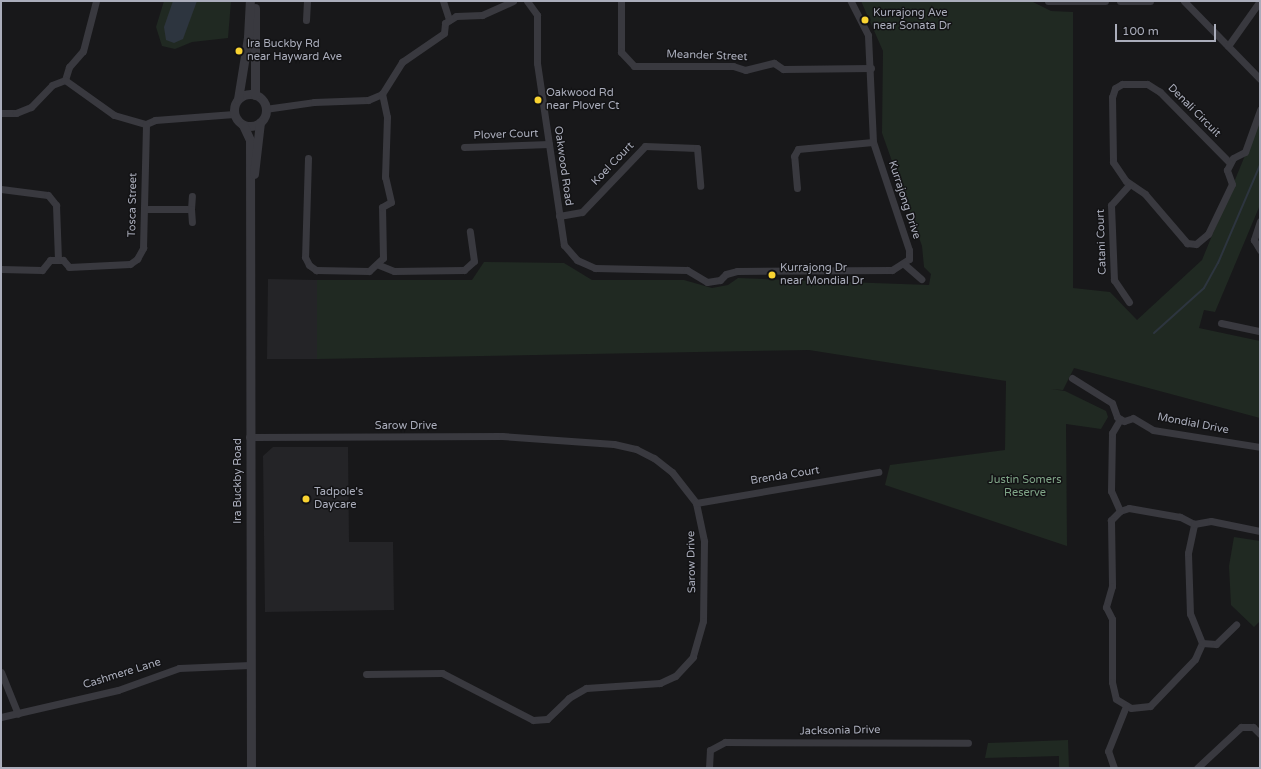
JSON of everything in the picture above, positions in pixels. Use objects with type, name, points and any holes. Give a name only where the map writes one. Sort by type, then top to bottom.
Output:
[{"type":"street","points":[[65,80],[69,67],[83,51],[96,1]]},
{"type":"street","points":[[234,114],[238,99],[248,37],[250,1]]},
{"type":"street","points":[[254,1],[255,95],[265,109]]},
{"type":"street","points":[[306,20],[307,1]]},
{"type":"street","points":[[443,1],[449,20]]},
{"type":"street","points":[[265,109],[314,102],[368,100],[382,94],[402,62],[436,42],[449,20],[456,16],[482,15],[513,1]]},
{"type":"street","name":"Oakwood Road","points":[[527,1],[537,16],[537,63],[564,245],[577,260],[595,268],[616,271],[687,270],[707,282],[720,280],[726,274],[737,271],[892,270],[904,264]]},
{"type":"street","name":"Meander Street","points":[[621,1],[621,52],[634,66],[733,66],[745,70],[774,63],[783,69],[871,68]]},
{"type":"street","name":"Kurrajong Drive","points":[[851,1],[868,35],[871,68],[873,142],[909,250],[904,264]]},
{"type":"street","points":[[1048,1],[1105,1]]},
{"type":"street","points":[[1120,1],[1150,1]]},
{"type":"street","points":[[1184,1],[1260,79]]},
{"type":"street","points":[[1228,46],[1260,1]]},
{"type":"street","points":[[1,113],[16,112],[31,107],[52,85],[65,80]]},
{"type":"street","points":[[65,80],[114,115],[146,124],[155,120],[234,114]]},
{"type":"street","name":"Denali Circuit","points":[[1122,84],[1147,84],[1160,92],[1230,163],[1227,170],[1232,184],[1208,234],[1196,244],[1187,243],[1145,194],[1130,184],[1113,162],[1112,97],[1122,84]]},
{"type":"street","points":[[308,158],[305,257],[309,265],[316,270],[369,271],[379,265],[386,249],[382,207],[391,202],[385,177],[387,117],[382,94]]},
{"type":"street","points":[[238,99],[255,95]]},
{"type":"street","points":[[234,114],[243,125],[260,122],[265,109]]},
{"type":"street","points":[[1230,163],[1244,152],[1260,110]]},
{"type":"street","name":"Ira Buckby Road","points":[[251,194],[260,139],[260,122]]},
{"type":"street","name":"Tosca Street","points":[[58,260],[69,267],[130,264],[143,248],[146,124]]},
{"type":"street","name":"Ira Buckby Road","points":[[243,125],[250,140],[251,194],[249,437],[251,768]]},
{"type":"street","points":[[797,188],[794,156],[798,149],[873,142]]},
{"type":"street","name":"Plover Court","points":[[464,147],[549,144]]},
{"type":"street","name":"Koel Court","points":[[559,216],[582,212],[645,146],[697,148],[700,186]]},
{"type":"street","name":"Catani Court","points":[[1129,302],[1114,280],[1111,205],[1130,184]]},
{"type":"street","points":[[1,189],[48,195],[56,205],[58,260],[50,260],[42,270],[1,268]]},
{"type":"street","points":[[192,196],[192,222]]},
{"type":"street","points":[[144,209],[192,209]]},
{"type":"street","points":[[1260,221],[1254,240],[1260,250]]},
{"type":"street","points":[[379,265],[394,271],[464,270],[474,261],[470,231]]},
{"type":"street","points":[[904,264],[921,279]]},
{"type":"street","points":[[1221,323],[1260,331]]},
{"type":"street","points":[[1072,378],[1112,404],[1120,419],[1112,433],[1111,470],[1111,491],[1120,510]]},
{"type":"street","name":"Mondial Drive","points":[[1120,419],[1142,420],[1153,430],[1260,447]]},
{"type":"street","name":"Sarow Drive","points":[[249,437],[502,436],[614,444],[636,449],[654,458],[682,482],[696,503],[704,541],[703,621],[693,657],[675,676],[660,683],[586,688],[569,698],[547,719],[533,720],[442,673],[366,674]]},
{"type":"street","name":"Brenda Court","points":[[696,503],[878,472]]},
{"type":"street","points":[[1194,524],[1188,553],[1190,614],[1202,643],[1195,659],[1150,706],[1131,708],[1116,699],[1112,682],[1112,619],[1106,607],[1112,586],[1111,520],[1120,510],[1136,509],[1180,517],[1194,524],[1211,521],[1260,531]]},
{"type":"street","points":[[1202,643],[1216,644],[1236,625]]},
{"type":"street","name":"Cashmere Lane","points":[[1,717],[118,690],[179,668],[250,665]]},
{"type":"street","points":[[1,672],[18,714]]},
{"type":"street","points":[[1114,768],[1108,751],[1126,706]]},
{"type":"street","points":[[1198,768],[1241,727],[1253,727],[1260,734]]},
{"type":"street","name":"Jacksonia Drive","points":[[709,768],[710,750],[725,742],[968,743]]},
{"type":"shaded area","points":[[173,1],[197,1],[183,39],[174,43],[166,40],[164,27]]},
{"type":"shaded area","points":[[268,279],[317,280],[317,359],[267,359]]},
{"type":"shaded area","points":[[273,447],[348,447],[349,542],[393,542],[394,610],[265,612],[263,456]]},
{"type":"green space","points":[[164,1],[231,1],[228,38],[192,42],[175,49],[162,46],[156,27]]},
{"type":"green space","name":"Justin Somers Reserve","points":[[861,1],[1031,1],[1051,11],[1073,12],[1073,288],[1110,292],[1137,320],[1202,260],[1260,119],[1260,205],[1215,312],[1204,310],[1199,328],[1260,341],[1260,418],[1074,368],[1063,390],[1051,389],[1065,391],[1106,411],[1108,417],[1101,429],[1066,424],[1067,546],[885,485],[890,465],[1005,450],[1006,381],[809,350],[317,359],[317,280],[472,280],[484,262],[564,263],[592,280],[684,280],[712,288],[728,285],[738,278],[929,285],[931,274],[924,267],[922,246],[882,133],[883,51]]},
{"type":"green space","points":[[1234,537],[1260,541],[1260,621],[1254,627],[1231,605],[1229,566]]},
{"type":"green space","points":[[1068,740],[1069,768],[1059,768],[1059,756],[985,758],[988,743]]},
{"type":"waterway","points":[[1154,333],[1204,288],[1218,263],[1260,165]]},
{"type":"place","name":"Kurrajong Ave near Sonata Dr","points":[[865,20]]},
{"type":"place","name":"Ira Buckby Rd near Hayward Ave","points":[[239,51]]},
{"type":"place","name":"Oakwood Rd near Plover Ct","points":[[538,100]]},
{"type":"place","name":"Kurrajong Dr near Mondial Dr","points":[[772,275]]},
{"type":"place","name":"Tadpole's Daycare","points":[[306,499]]}]
